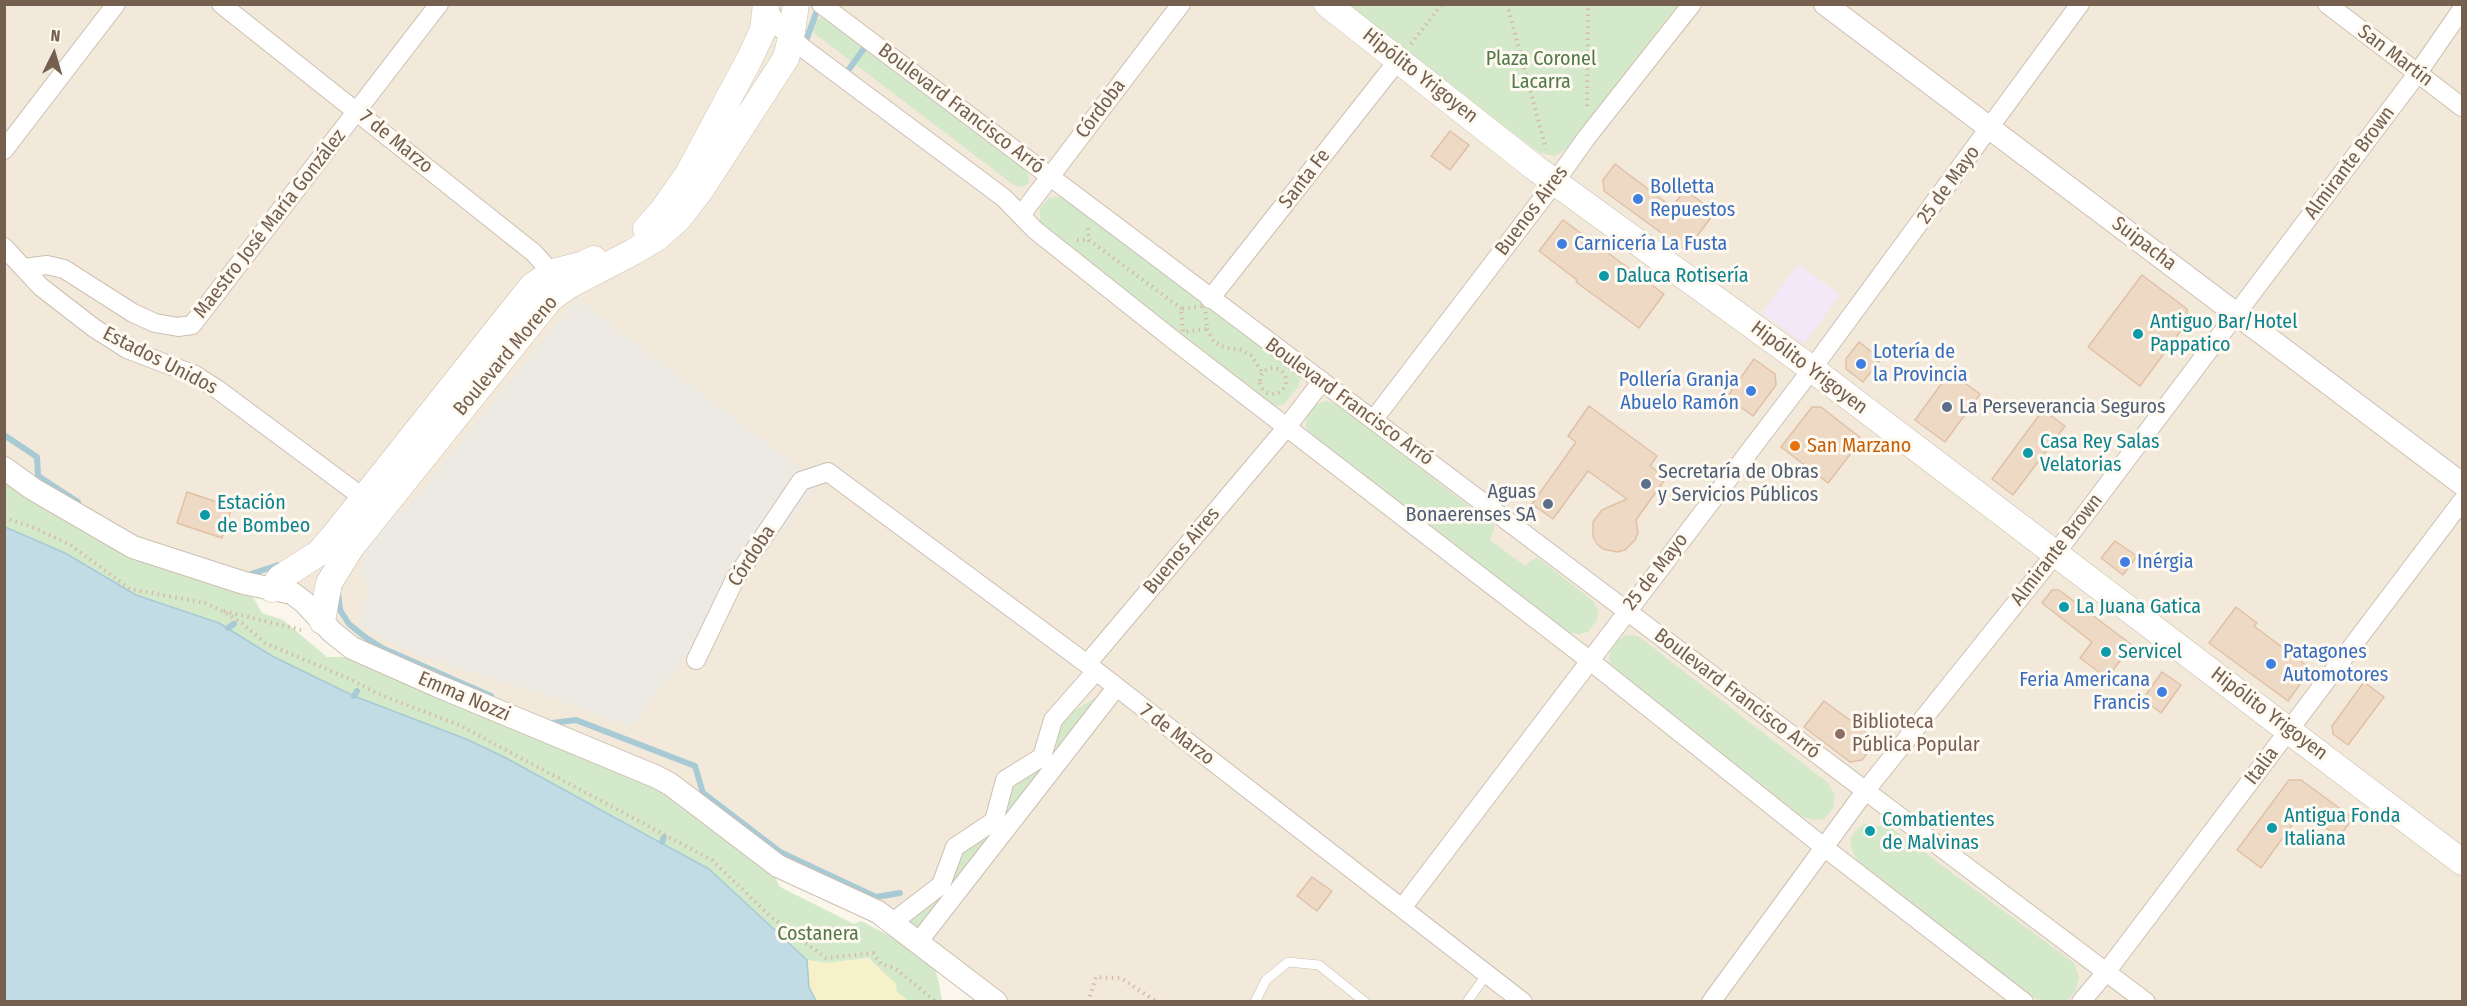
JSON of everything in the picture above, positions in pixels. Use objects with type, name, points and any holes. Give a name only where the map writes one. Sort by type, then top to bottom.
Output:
[{"type":"main road","name":"Boulevard Moreno","points":[[558,280],[633,252],[658,237],[679,218],[722,161],[764,89],[786,58],[795,4]]},
{"type":"main road","name":"Hipólito Yrigoyen","points":[[1327,4],[1555,182],[1812,369],[2463,862]]},
{"type":"main road","name":"Boulevard Moreno","points":[[272,589],[280,578],[319,553],[371,504],[550,299],[558,280],[626,243],[644,231],[662,211],[688,174],[749,60],[763,30],[766,5]]},
{"type":"main road","name":"Boulevard Moreno","points":[[322,621],[329,583],[352,546],[371,504]]},
{"type":"street","points":[[4,150],[116,4]]},
{"type":"street","name":"7 de Marzo","points":[[221,4],[534,254],[558,280]]},
{"type":"street","name":"Maestro José María González","points":[[24,268],[47,265],[64,269],[133,313],[155,323],[178,327],[192,325],[439,4]]},
{"type":"street","name":"Boulevard Francisco Arró","points":[[821,4],[2146,1002]]},
{"type":"street","name":"Córdoba","points":[[1021,215],[1181,4]]},
{"type":"street","name":"Buenos Aires","points":[[1374,419],[1587,137],[1692,4]]},
{"type":"street","name":"Suipacha","points":[[1825,4],[2463,484]]},
{"type":"street","name":"25 de Mayo","points":[[1402,908],[1812,369],[2080,4]]},
{"type":"street","name":"San Martín","points":[[2327,4],[2463,107]]},
{"type":"street","points":[[766,5],[780,28],[791,38],[1004,198],[1035,230],[1286,428],[1589,660],[1825,848],[2024,1002]]},
{"type":"street","name":"Almirante Brown","points":[[1711,1002],[1866,790],[2056,553],[2417,74],[2463,9]]},
{"type":"street","name":"Santa Fe","points":[[1210,299],[1399,59]]},
{"type":"street","name":"Estados Unidos","points":[[4,247],[41,287],[94,328],[128,349],[195,375],[218,388],[371,504]]},
{"type":"street","name":"Buenos Aires","points":[[893,922],[941,885],[955,847],[994,821],[1005,780],[1042,757],[1053,720],[1091,668],[1322,381]]},
{"type":"street","name":"Emma Nozzi","points":[[4,468],[33,489],[133,548],[244,583],[292,594],[304,602],[352,648],[657,777],[670,784],[778,866],[870,908],[893,922],[996,1002]]},
{"type":"street","name":"7 de Marzo","points":[[828,471],[1091,668],[1523,1002]]},
{"type":"street","name":"Córdoba","points":[[696,660],[735,579],[801,481],[828,471]]},
{"type":"street","name":"Italia","points":[[2081,1002],[2107,971],[2463,501]]},
{"type":"street","points":[[919,941],[1115,688]]},
{"type":"lane","points":[[1255,1002],[1266,980],[1288,962],[1319,965],[1365,1002]]},
{"type":"lane","points":[[1467,1002],[1487,974]]},
{"type":"path","points":[[1399,59],[1442,4]]},
{"type":"path","points":[[1508,4],[1555,182]]},
{"type":"path","points":[[1587,137],[1588,4]]},
{"type":"path","points":[[1088,221],[1089,240]]},
{"type":"path","points":[[1072,241],[1089,240],[1182,309],[1205,306],[1207,329],[1214,342],[1226,348],[1242,350],[1252,356],[1263,374]]},
{"type":"path","points":[[1182,309],[1184,332],[1207,329]]},
{"type":"path","points":[[1269,369],[1281,371],[1286,381],[1283,389],[1272,394],[1264,390],[1260,382],[1263,374],[1269,369]]},
{"type":"path","points":[[4,518],[30,526],[69,544],[130,589],[205,603],[242,623],[265,643],[350,679],[376,693],[459,725],[712,860],[771,917],[826,958],[873,953],[881,964],[895,968],[936,1002]]},
{"type":"path","points":[[221,610],[295,629]]},
{"type":"path","points":[[1088,1002],[1096,977],[1121,978],[1157,1002]]},
{"type":"shaded area","points":[[5,5],[2462,5],[2462,1001],[996,1001],[919,941],[352,648],[304,602],[133,547],[5,468]]},
{"type":"shaded area","points":[[1798,264],[1840,295],[1804,344],[1762,313]]},
{"type":"shaded area","name":"Estación de Bombeo","points":[[577,298],[820,483],[631,727],[545,695],[427,659],[360,626],[368,585],[360,572],[369,545],[383,520],[406,510]]},
{"type":"green space","name":"Plaza Coronel Lacarra","points":[[1345,5],[1678,5],[1566,149],[1554,156],[1540,153]]},
{"type":"green space","points":[[820,18],[827,19],[1026,169],[1029,177],[1028,184],[1022,187],[1014,185],[814,33],[811,27],[814,21]]},
{"type":"green space","points":[[1065,197],[1295,371],[1300,379],[1298,387],[1284,404],[1276,406],[1268,403],[1040,222],[1040,208],[1049,198]]},
{"type":"green space","points":[[1325,401],[1337,404],[1495,526],[1490,540],[1525,566],[1537,557],[1593,601],[1598,610],[1597,620],[1588,632],[1569,633],[1311,437],[1306,426],[1307,415],[1315,405]]},
{"type":"green space","name":"Costanera","points":[[4,480],[249,590],[262,613],[283,620],[327,657],[352,657],[656,786],[774,875],[780,887],[854,924],[861,921],[933,963],[942,1001],[908,1001],[897,992],[869,958],[826,963],[807,960],[709,869],[662,842],[504,757],[466,739],[354,696],[272,656],[219,623],[136,595],[65,553],[5,527]]},
{"type":"green space","points":[[1627,635],[1638,636],[1828,783],[1835,796],[1833,808],[1824,819],[1813,820],[1801,816],[1614,669],[1609,660],[1610,652],[1618,640]]},
{"type":"green space","points":[[1097,697],[1055,752],[1061,724],[1070,713]]},
{"type":"green space","points":[[1044,765],[1002,820],[1012,786]]},
{"type":"green space","points":[[1864,824],[1890,827],[2074,963],[2079,977],[2075,992],[2067,1001],[2036,999],[1862,864],[1856,858],[1850,845],[1851,838]]},
{"type":"green space","points":[[994,830],[920,925],[915,928],[907,920],[961,851]]},
{"type":"sand","points":[[869,958],[896,984],[897,992],[908,1001],[816,1001],[809,987],[807,960],[826,963]]},
{"type":"water","points":[[5,527],[65,553],[136,595],[219,623],[272,656],[354,696],[466,739],[504,757],[709,869],[807,960],[809,987],[816,1001],[5,1001]]},
{"type":"building","points":[[1450,131],[1469,145],[1450,170],[1431,156]]},
{"type":"building","points":[[1615,164],[1672,207],[1685,190],[1715,212],[1686,251],[1604,191],[1603,180]]},
{"type":"building","points":[[1563,220],[1664,294],[1639,328],[1576,282],[1577,280],[1539,251]]},
{"type":"building","name":"Antiguo Bar/Hotel Pappatico","points":[[2142,275],[2187,309],[2188,321],[2140,386],[2088,347]]},
{"type":"building","name":"Lotería de la Provincia","points":[[1859,342],[1881,359],[1863,382],[1846,369],[1846,359]]},
{"type":"building","name":"Pollería Granja Abuelo Ramón","points":[[1754,359],[1775,374],[1776,385],[1753,416],[1727,397]]},
{"type":"building","name":"La Perseverancia Seguros","points":[[1950,372],[1980,394],[1945,442],[1915,420]]},
{"type":"building","points":[[1589,406],[1657,456],[1650,466],[1666,478],[1636,520],[1638,533],[1635,540],[1625,550],[1617,552],[1603,549],[1597,544],[1593,537],[1593,522],[1602,510],[1627,499],[1588,471],[1553,519],[1532,504],[1576,442],[1568,436]]},
{"type":"building","name":"San Marzano","points":[[1812,407],[1821,407],[1862,439],[1828,483],[1781,447]]},
{"type":"building","name":"Casa Rey Salas Velatorias","points":[[2043,410],[2065,426],[2013,495],[1992,479]]},
{"type":"building","name":"Estación de Bombeo","points":[[187,492],[232,507],[222,538],[177,523]]},
{"type":"building","points":[[2115,541],[2137,556],[2123,575],[2101,558]]},
{"type":"building","points":[[2052,590],[2059,590],[2132,645],[2107,678],[2080,658],[2092,642],[2042,603]]},
{"type":"building","name":"Patagones Automotores","points":[[2236,607],[2257,623],[2254,626],[2311,669],[2288,701],[2209,643]]},
{"type":"building","name":"Feria Americana Francis","points":[[2162,672],[2181,685],[2161,713],[2143,699]]},
{"type":"building","points":[[2364,682],[2384,697],[2348,745],[2333,734],[2332,726]]},
{"type":"building","name":"Biblioteca Pública Popular","points":[[1824,701],[1877,740],[1862,760],[1850,762],[1804,727]]},
{"type":"building","name":"Antigua Fonda Italiana","points":[[2289,780],[2301,780],[2353,818],[2339,837],[2302,811],[2261,868],[2237,850]]},
{"type":"building","points":[[1312,877],[1332,891],[1317,911],[1297,896]]},
{"type":"waterway","points":[[804,46],[819,5]]},
{"type":"waterway","points":[[844,76],[868,43]]},
{"type":"waterway","points":[[4,435],[37,457],[38,476],[78,502]]},
{"type":"waterway","points":[[248,575],[278,565]]},
{"type":"waterway","points":[[338,593],[340,610],[349,624],[365,637],[382,648],[491,696]]},
{"type":"waterway","points":[[228,628],[234,624]]},
{"type":"waterway","points":[[354,696],[357,691]]},
{"type":"waterway","points":[[552,723],[576,720],[695,766],[703,793],[780,852],[876,897],[900,893]]},
{"type":"waterway","points":[[662,842],[664,837]]},
{"type":"place","name":"Bolletta Repuestos","points":[[1638,199]]},
{"type":"place","name":"Carnicería La Fusta","points":[[1562,244]]},
{"type":"place","name":"Daluca Rotisería","points":[[1604,276]]},
{"type":"place","name":"Antiguo Bar/Hotel Pappatico","points":[[2138,334]]},
{"type":"place","name":"Lotería de la Provincia","points":[[1861,364]]},
{"type":"place","name":"Pollería Granja Abuelo Ramón","points":[[1751,391]]},
{"type":"place","name":"La Perseverancia Seguros","points":[[1947,407]]},
{"type":"place","name":"San Marzano","points":[[1795,446]]},
{"type":"place","name":"Casa Rey Salas Velatorias","points":[[2028,453]]},
{"type":"place","name":"Secretaría de Obras y Servicios Públicos","points":[[1646,484]]},
{"type":"place","name":"Aguas Bonaerenses SA","points":[[1548,504]]},
{"type":"place","name":"Estación de Bombeo","points":[[205,515]]},
{"type":"place","name":"Inérgia","points":[[2125,562]]},
{"type":"place","name":"La Juana Gatica","points":[[2064,607]]},
{"type":"place","name":"Servicel","points":[[2106,652]]},
{"type":"place","name":"Patagones Automotores","points":[[2271,664]]},
{"type":"place","name":"Feria Americana Francis","points":[[2162,692]]},
{"type":"place","name":"Biblioteca Pública Popular","points":[[1840,734]]},
{"type":"place","name":"Antigua Fonda Italiana","points":[[2272,828]]},
{"type":"place","name":"Combatientes de Malvinas","points":[[1870,831]]}]
